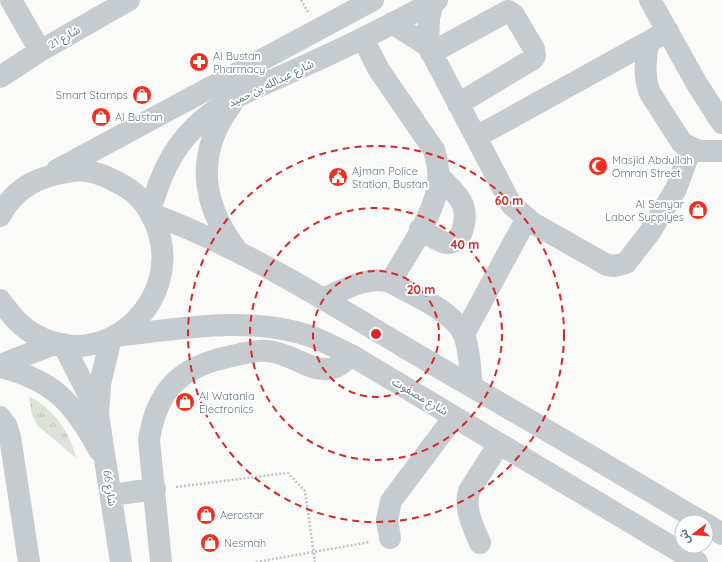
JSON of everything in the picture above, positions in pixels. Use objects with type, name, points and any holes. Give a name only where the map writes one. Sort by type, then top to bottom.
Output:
[{"type":"street","points":[[11,0],[40,51]]},
{"type":"street","name":"شارع 21","points":[[0,77],[40,51],[129,0]]},
{"type":"street","name":"شارع عبدالله بن حميد","points":[[22,188],[373,0]]},
{"type":"street","points":[[650,0],[720,117]]},
{"type":"street","points":[[435,1],[429,18],[430,49],[505,195],[511,204],[527,218],[607,265],[620,266],[626,262],[650,232],[676,189],[691,148]]},
{"type":"street","name":"شارع عبدالله بن حميد","points":[[151,213],[156,188],[166,165],[179,145],[195,126],[214,111],[235,99],[363,39],[435,1]]},
{"type":"street","points":[[430,49],[508,11],[514,15],[534,49],[533,59],[458,104]]},
{"type":"street","points":[[392,23],[430,49]]},
{"type":"street","points":[[476,137],[668,31]]},
{"type":"street","points":[[363,39],[379,70],[434,150],[438,163],[439,176],[434,202],[390,282]]},
{"type":"street","points":[[648,42],[645,67],[646,84],[682,143],[691,148],[707,152],[722,151]]},
{"type":"street","points":[[235,99],[221,118],[211,140],[206,163],[207,187],[212,210],[222,231],[237,250]]},
{"type":"street","points":[[0,300],[15,320],[34,334],[60,344],[80,345],[96,343],[113,337],[135,322],[150,304],[159,283],[163,260],[160,236],[151,213],[130,189],[106,175],[77,170],[48,174]]},
{"type":"street","points":[[420,229],[446,243],[452,242],[460,235],[465,219],[463,206],[455,193],[439,176]]},
{"type":"street","points":[[0,202],[22,188]]},
{"type":"street","points":[[0,216],[5,206],[22,188]]},
{"type":"street","points":[[151,213],[237,250],[472,386],[688,514]]},
{"type":"street","points":[[464,334],[527,218]]},
{"type":"street","points":[[323,299],[368,280],[376,279],[390,282],[452,318],[464,334],[472,386]]},
{"type":"street","name":"شارع مصفوت","points":[[113,337],[206,325],[258,326],[310,336],[351,355],[697,562]]},
{"type":"street","name":"شارع 66","points":[[113,337],[100,384],[98,415],[121,562]]},
{"type":"street","points":[[0,366],[60,344]]},
{"type":"street","name":"شارع 66","points":[[60,344],[98,415]]},
{"type":"street","points":[[161,562],[150,440],[152,420],[159,402],[167,392],[185,373],[202,364],[256,351],[280,353],[319,370],[328,370],[337,367],[351,355]]},
{"type":"street","points":[[0,366],[32,378],[57,393],[73,408],[86,426],[106,463]]},
{"type":"street","points":[[0,417],[6,425],[10,437],[29,562]]},
{"type":"street","points":[[390,538],[387,520],[391,501],[454,417]]},
{"type":"street","points":[[480,543],[468,512],[467,497],[469,490],[500,444]]},
{"type":"street","points":[[111,495],[155,489]]},
{"type":"path","points":[[155,489],[288,473],[305,491],[315,562]]},
{"type":"path","points":[[256,562],[314,553],[390,538]]},
{"type":"green space","points":[[29,396],[53,414],[65,430],[76,458],[38,426],[32,415]]},
{"type":"place","name":"Al Bustan Pharmacy","points":[[199,62]]},
{"type":"place","name":"Smart Stamps","points":[[142,95]]},
{"type":"place","name":"Al Bustan","points":[[101,117]]},
{"type":"place","name":"Masjid Abdullah Omran Street","points":[[598,166]]},
{"type":"place","name":"Ajman Police Station, Bustan","points":[[338,177]]},
{"type":"place","name":"Al Senyar Labor Supplyes","points":[[698,210]]},
{"type":"place","name":"Al Watania Electronics","points":[[185,402]]},
{"type":"place","name":"Aerostar","points":[[206,515]]},
{"type":"place","name":"Nesmah","points":[[210,543]]}]
